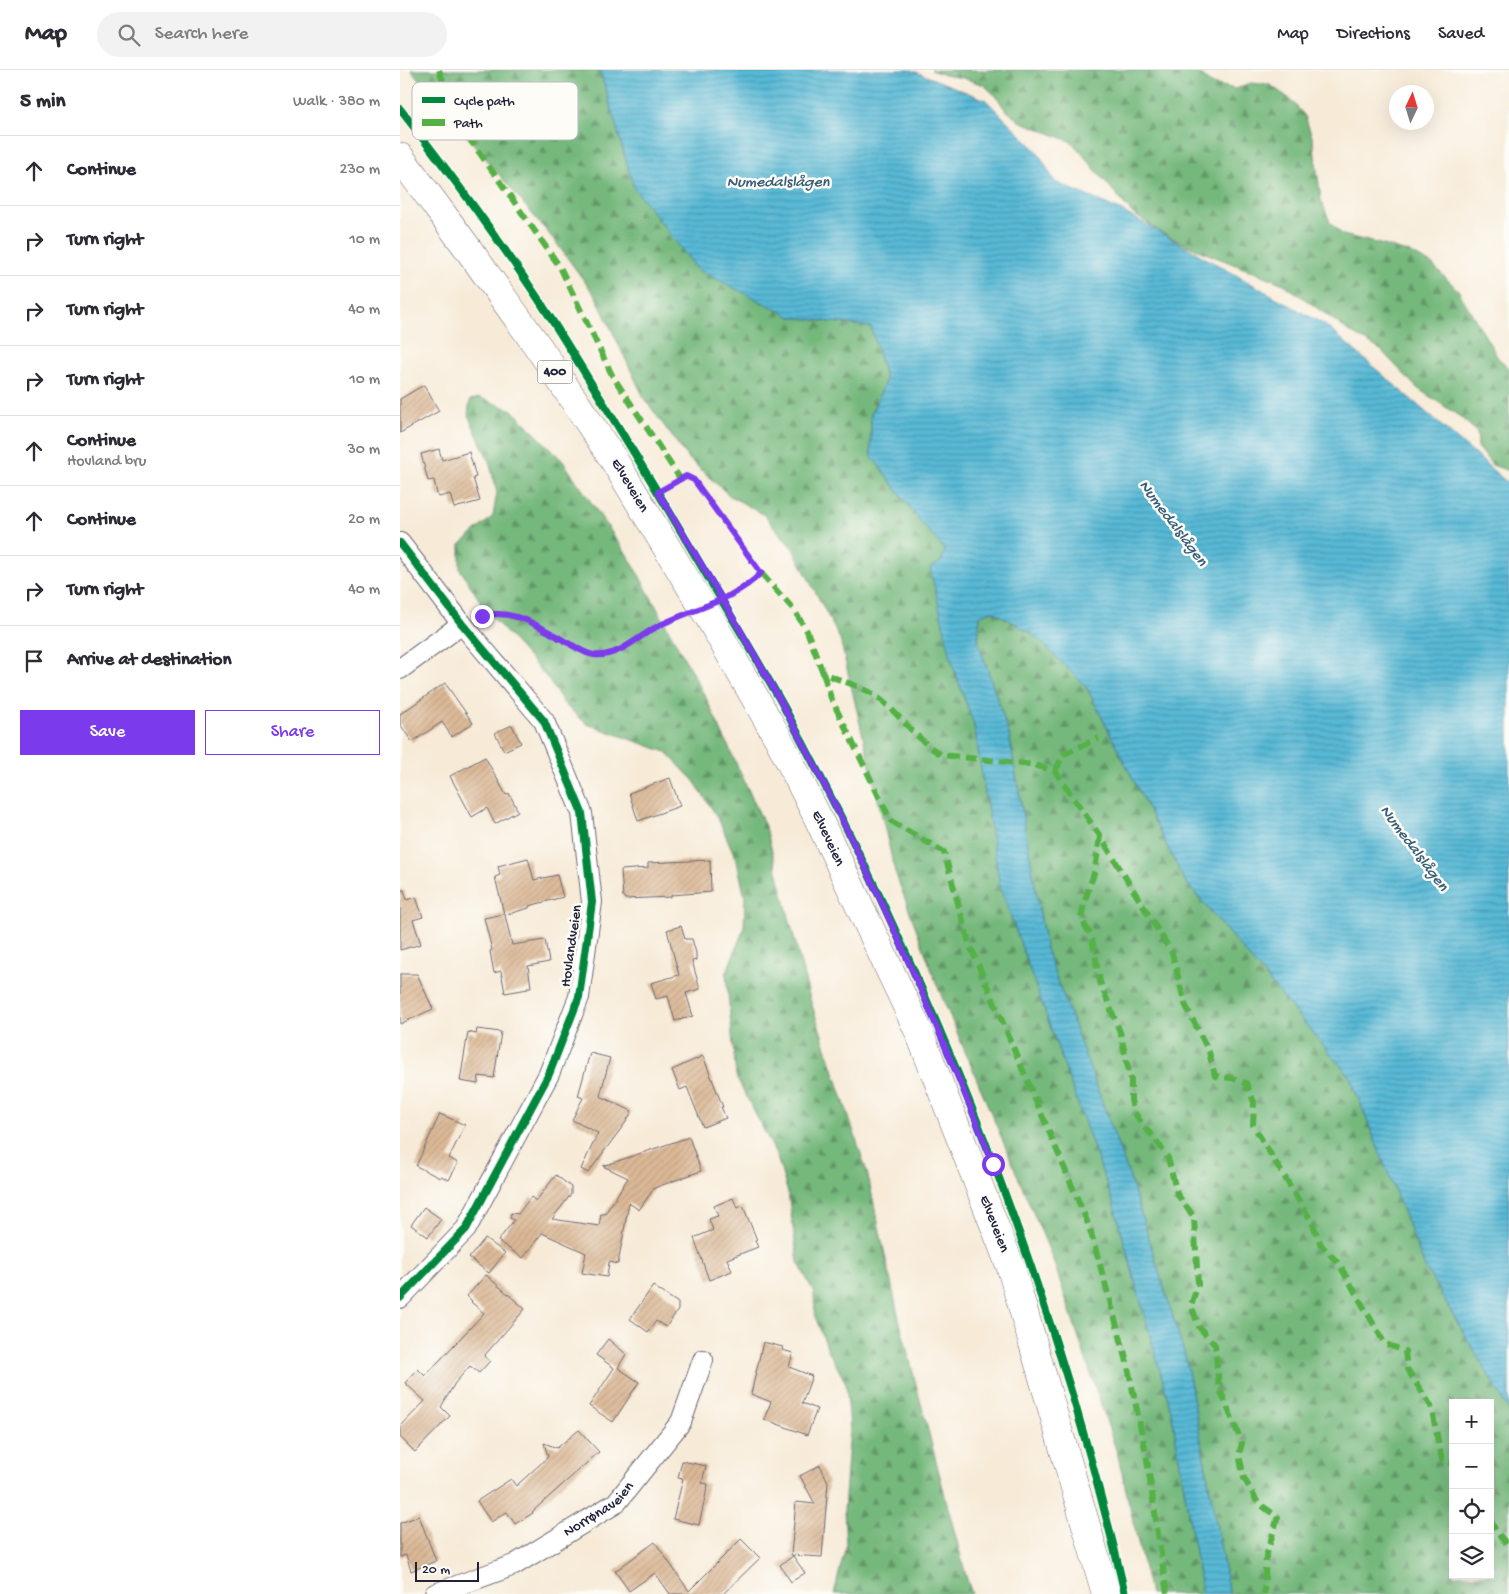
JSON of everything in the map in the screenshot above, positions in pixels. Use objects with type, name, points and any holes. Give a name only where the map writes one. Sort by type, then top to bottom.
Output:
[{"type":"highway","name":"Elveveien","points":[[400,157],[535,343],[612,457],[701,603],[778,738],[817,816],[919,1032],[1011,1268],[1106,1594]]},
{"type":"street","name":"Hovlandveien","points":[[400,543],[462,624],[544,721],[582,813],[592,902],[579,997],[549,1074],[466,1229],[400,1298]]},
{"type":"street","points":[[400,669],[462,624]]},
{"type":"street","name":"Norrønaveien","points":[[435,1594],[514,1565],[616,1503],[681,1422],[703,1360]]},
{"type":"path","points":[[462,624],[492,613],[507,613],[535,624],[585,652],[595,655],[606,655],[623,648],[658,626],[736,591],[753,581],[761,573],[694,480],[686,476],[658,492]]},
{"type":"path","points":[[653,484],[664,500]]},
{"type":"path","points":[[718,593],[722,602]]},
{"type":"green space","points":[[411,70],[600,70],[634,188],[791,317],[871,327],[886,380],[871,414],[871,455],[920,521],[945,550],[941,562],[953,666],[974,725],[1000,886],[1113,1202],[1171,1410],[1202,1594],[1150,1594],[1118,1456],[1052,1257],[939,990],[895,872],[840,639],[793,549],[763,514],[730,496],[687,457],[644,398],[596,297],[555,241],[470,140],[578,140],[578,82],[421,82]]},
{"type":"green space","points":[[931,70],[1195,70],[1212,84],[1236,89],[1251,83],[1270,85],[1290,99],[1305,116],[1313,140],[1321,200],[1330,222],[1343,235],[1413,254],[1433,265],[1458,290],[1498,358],[1509,368],[1509,471],[1492,465],[1478,447],[1477,432],[1459,416],[1417,388],[1381,350],[1350,332],[1284,284],[1190,247],[1160,232],[1132,213],[1072,142],[1019,121],[1004,108],[997,97],[984,85]]},
{"type":"green space","points":[[480,398],[512,410],[562,460],[630,559],[705,696],[766,828],[810,999],[867,1172],[899,1319],[972,1594],[834,1594],[846,1545],[844,1510],[850,1428],[846,1383],[828,1350],[815,1316],[814,1293],[798,1262],[788,1193],[776,1154],[736,1076],[726,974],[744,928],[745,898],[737,861],[718,818],[694,781],[666,752],[587,724],[565,705],[547,678],[485,609],[460,569],[460,545],[493,516],[497,492],[489,461],[468,415],[470,400]]},
{"type":"green space","points":[[993,611],[1034,635],[1087,688],[1184,880],[1350,1077],[1425,1267],[1509,1410],[1509,1594],[1229,1594],[1186,1359],[1130,1178],[1046,949],[1009,734],[978,641],[980,615]]},
{"type":"water","name":"Numedalslågen","points":[[600,70],[911,70],[986,100],[1037,151],[1055,182],[1120,210],[1325,325],[1509,484],[1509,1410],[1425,1267],[1350,1077],[1184,880],[1087,688],[1034,635],[993,611],[980,615],[978,641],[1009,734],[1046,949],[1130,1178],[1186,1359],[1229,1594],[1202,1594],[1171,1410],[1113,1202],[1000,886],[974,725],[953,666],[930,568],[941,562],[945,550],[920,521],[871,455],[871,414],[886,380],[871,327],[791,317],[697,269],[634,188]]},
{"type":"building","points":[[424,385],[439,411],[400,433],[400,399]]},
{"type":"building","points":[[439,449],[442,460],[469,452],[476,477],[473,478],[480,501],[454,508],[450,494],[439,497],[434,480],[428,481],[421,454]]},
{"type":"building","points":[[445,683],[473,723],[452,737],[442,722],[412,742],[400,724],[400,714]]},
{"type":"building","points":[[512,725],[521,743],[504,751],[495,733]]},
{"type":"building","points":[[485,757],[506,795],[509,793],[518,811],[495,824],[487,808],[472,817],[450,776]]},
{"type":"building","points":[[670,778],[680,806],[638,821],[629,793]]},
{"type":"building","points":[[528,858],[534,880],[557,875],[563,897],[505,915],[512,945],[545,940],[549,962],[528,966],[531,987],[505,993],[501,971],[494,973],[490,951],[492,950],[484,918],[504,914],[495,877],[500,875],[498,866]]},
{"type":"building","points":[[710,860],[711,892],[671,895],[671,897],[625,899],[623,897],[621,870],[648,868],[648,863]]},
{"type":"building","points":[[400,890],[404,890],[407,900],[416,897],[423,917],[413,920],[421,944],[400,950]]},
{"type":"building","points":[[681,926],[685,939],[692,939],[696,960],[692,961],[700,989],[686,993],[693,1016],[675,1021],[668,996],[656,999],[651,983],[679,975],[667,930]]},
{"type":"building","points":[[400,974],[417,974],[433,1009],[400,1024]]},
{"type":"building","points":[[477,1029],[501,1032],[494,1078],[479,1076],[478,1084],[460,1081],[468,1032],[476,1034]]},
{"type":"building","points":[[590,1053],[610,1058],[600,1096],[632,1111],[588,1173],[581,1169],[598,1133],[572,1120],[583,1098],[578,1096]]},
{"type":"building","points":[[703,1056],[726,1118],[703,1127],[687,1087],[680,1090],[672,1070]]},
{"type":"building","points":[[440,1114],[465,1125],[449,1158],[458,1163],[449,1180],[441,1176],[440,1178],[416,1166]]},
{"type":"building","points":[[689,1137],[701,1171],[654,1188],[639,1210],[629,1203],[618,1264],[609,1262],[607,1277],[582,1273],[586,1253],[542,1233],[523,1258],[498,1241],[514,1220],[510,1218],[511,1213],[518,1214],[531,1197],[536,1201],[556,1175],[571,1187],[571,1194],[552,1219],[599,1226],[601,1214],[605,1214],[628,1178],[603,1166]]},
{"type":"building","points":[[733,1198],[737,1208],[743,1206],[758,1247],[727,1259],[732,1271],[709,1280],[694,1238],[713,1230],[709,1219],[718,1216],[714,1206]]},
{"type":"building","points":[[424,1207],[441,1219],[428,1237],[411,1225]]},
{"type":"building","points":[[485,1238],[505,1253],[489,1273],[469,1258]]},
{"type":"building","points":[[486,1275],[525,1309],[484,1356],[490,1361],[479,1373],[470,1366],[455,1383],[441,1407],[450,1416],[415,1452],[400,1437],[400,1427],[425,1401],[405,1383],[418,1369],[425,1376],[484,1313],[467,1296]]},
{"type":"building","points":[[653,1286],[678,1303],[678,1310],[666,1327],[656,1321],[648,1332],[630,1319]]},
{"type":"building","points":[[608,1339],[626,1354],[618,1368],[639,1382],[613,1422],[589,1406],[614,1368],[596,1355]]},
{"type":"building","points":[[763,1342],[783,1347],[782,1350],[793,1353],[789,1367],[812,1376],[802,1403],[817,1409],[807,1435],[764,1419],[771,1402],[751,1394]]},
{"type":"building","points":[[579,1430],[599,1452],[533,1513],[515,1524],[507,1512],[491,1522],[477,1501],[511,1479],[516,1486],[548,1457],[544,1443],[557,1448]]},
{"type":"building","points":[[682,1461],[706,1466],[702,1483],[708,1484],[699,1525],[673,1519],[683,1479],[678,1478]]},
{"type":"building","points":[[820,1465],[828,1482],[822,1557],[791,1555],[796,1502],[815,1504],[800,1476]]},
{"type":"building","points":[[419,1516],[436,1561],[411,1571],[406,1555],[400,1557],[400,1523]]},
{"type":"building","points":[[741,1539],[760,1558],[723,1594],[670,1594],[655,1573],[629,1591],[615,1571],[655,1542],[689,1591]]},
{"type":"building","points":[[793,1556],[805,1573],[791,1582],[780,1565]]},
{"type":"marked path","points":[[439,70],[444,82]]},
{"type":"marked path","points":[[471,140],[560,267],[612,375],[681,480]]},
{"type":"marked path","points":[[761,573],[794,610],[807,631],[823,673],[876,696],[933,749],[942,755],[1034,765],[1055,771],[1100,836],[1172,953],[1185,1004],[1209,1052],[1215,1076],[1231,1078],[1246,1083],[1254,1102],[1253,1125],[1312,1222],[1321,1245],[1339,1264],[1385,1344],[1405,1351],[1407,1369],[1431,1406],[1442,1460],[1449,1463]]},
{"type":"marked path","points":[[823,673],[831,698],[891,821],[944,852],[969,943],[1089,1226],[1126,1358],[1146,1453],[1167,1594]]},
{"type":"marked path","points":[[1055,771],[1064,754],[1099,738]]},
{"type":"marked path","points":[[1100,836],[1095,870],[1081,918],[1092,938],[1100,982],[1120,1032],[1131,1080],[1133,1110],[1168,1158],[1177,1194],[1194,1217],[1198,1285],[1191,1305],[1199,1327],[1215,1345],[1219,1387],[1242,1443],[1239,1455],[1244,1478],[1258,1503],[1278,1517],[1266,1556],[1264,1594]]},
{"type":"marked path","points":[[1494,1527],[1509,1547]]},
{"type":"cycle path","points":[[400,109],[412,125]]},
{"type":"cycle path","points":[[424,140],[485,221],[533,291],[646,472],[784,707],[839,813],[891,920],[939,1029],[984,1139],[1025,1251],[1063,1364],[1096,1479],[1125,1594]]},
{"type":"cycle path","points":[[400,543],[462,624],[544,721],[582,813],[592,902],[579,997],[549,1074],[466,1229],[400,1298]]},
{"type":"route","points":[[482,616],[492,613],[507,613],[535,624],[585,652],[595,655],[606,655],[623,648],[658,626],[736,591],[753,581],[761,573],[754,561],[694,480],[686,476],[658,492],[782,703],[823,781],[910,962],[993,1164]]}]
